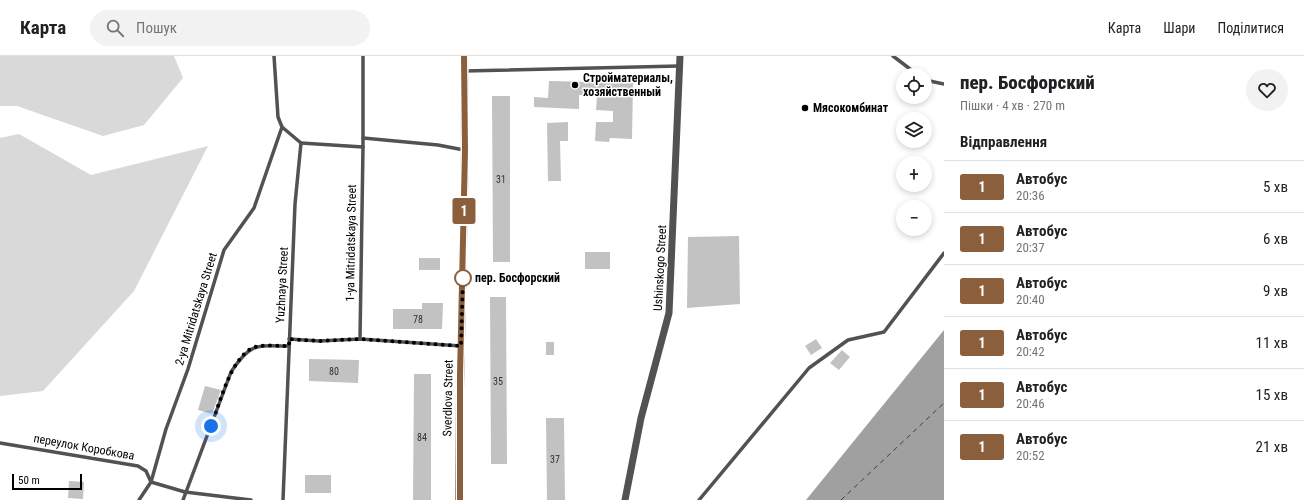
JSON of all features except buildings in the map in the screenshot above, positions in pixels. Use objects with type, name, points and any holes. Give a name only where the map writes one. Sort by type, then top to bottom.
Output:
[{"type":"main road","name":"Sverdlova Street","points":[[460,500],[465,150],[464,56]]},
{"type":"street","name":"Ushinskogo Street","points":[[625,500],[641,418],[669,313],[680,56]]},
{"type":"lane","points":[[274,56],[278,117],[282,127],[301,143],[363,147]]},
{"type":"lane","points":[[362,56],[363,138],[438,145],[465,150]]},
{"type":"lane","points":[[893,56],[909,68]]},
{"type":"lane","points":[[464,71],[680,66]]},
{"type":"lane","points":[[932,81],[944,84]]},
{"type":"lane","name":"2-ya Mitridatskaya Street","points":[[139,500],[151,482],[166,429],[188,369],[224,250],[254,208],[282,127]]},
{"type":"lane","name":"1-ya Mitridatskaya Street","points":[[360,339],[363,138]]},
{"type":"lane","name":"Yuzhnaya Street","points":[[283,500],[295,204],[301,143]]},
{"type":"lane","points":[[699,500],[809,368],[848,340],[884,332],[944,253]]},
{"type":"lane","points":[[289,339],[319,341],[360,339],[461,346]]},
{"type":"lane","points":[[183,500],[231,372],[240,358],[252,348],[259,346],[289,346]]},
{"type":"lane","name":"переулок Коробкова","points":[[0,443],[138,466],[146,471],[151,482]]},
{"type":"lane","points":[[151,482],[185,492],[251,500]]},
{"type":"shaded area","points":[[0,56],[174,56],[183,78],[144,125],[103,136],[17,106],[0,106]]},
{"type":"shaded area","points":[[19,134],[91,175],[208,146],[134,291],[43,391],[0,396],[0,138]]},
{"type":"shaded area","points":[[944,330],[944,500],[806,500]]},
{"type":"ferry route","points":[[841,500],[944,403]]},
{"type":"bus line","name":"1","points":[[460,500],[460,375],[465,150],[464,56]]},
{"type":"place","name":"Стройматериалы, хозяйственный","points":[[575,85]]},
{"type":"place","name":"Мясокомбинат","points":[[805,108]]},
{"type":"place","name":"пер. Босфорский","points":[[463,278]]},
{"type":"route","points":[[211,426],[231,372],[240,358],[252,348],[259,346],[289,346],[289,339],[319,341],[360,339],[461,346],[463,278]]}]
